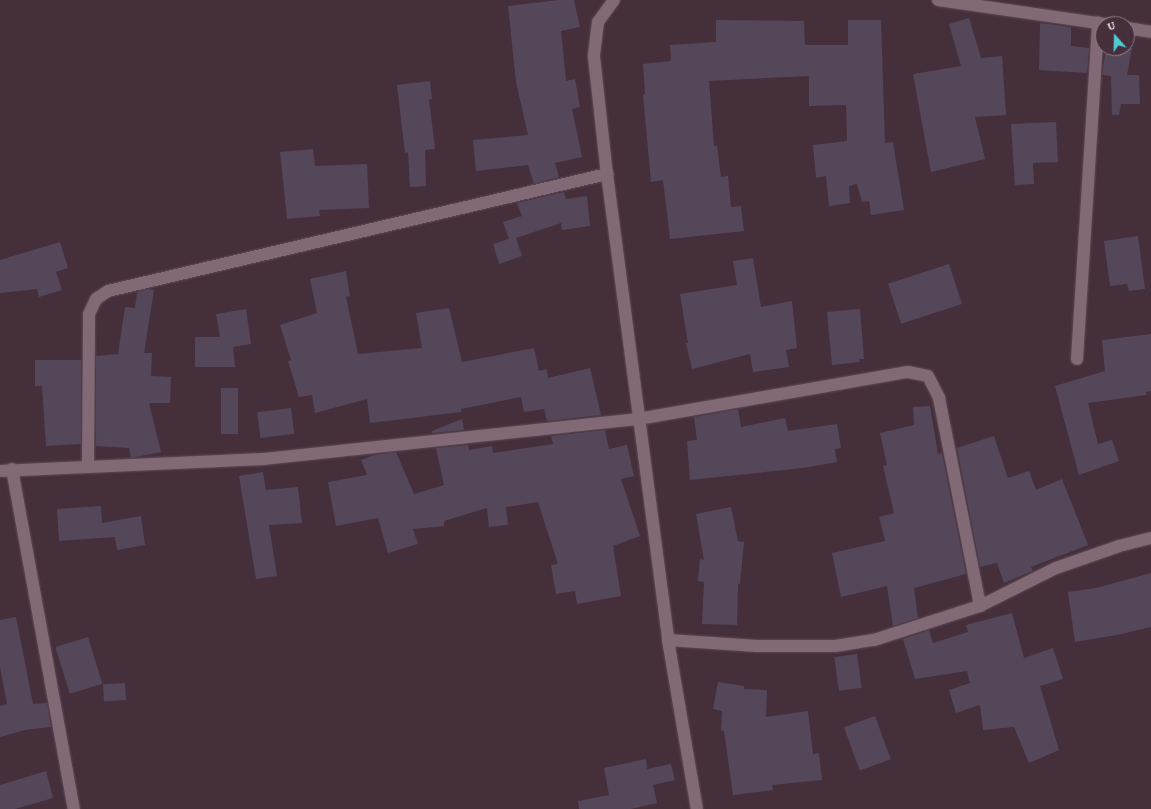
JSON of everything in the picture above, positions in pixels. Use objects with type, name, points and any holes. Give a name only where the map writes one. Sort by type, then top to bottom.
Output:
[{"type":"street","points":[[614,0],[598,22],[594,57],[607,174],[638,419],[668,640],[697,809]]},
{"type":"street","points":[[938,0],[1095,22]]},
{"type":"street","points":[[1135,29],[1151,32]]},
{"type":"street","points":[[1077,359],[1100,56]]},
{"type":"street","points":[[88,466],[89,314],[96,299],[108,290],[607,174]]},
{"type":"street","points":[[74,809],[6,470],[264,459],[638,419],[908,372],[928,376],[939,398],[980,606]]},
{"type":"street","points":[[668,640],[757,646],[835,646],[874,640],[980,606],[1056,568],[1120,546],[1151,538]]},
{"type":"building","points":[[559,0],[574,0],[580,27],[561,31],[566,81],[575,79],[580,107],[572,109],[582,157],[555,163],[559,177],[534,184],[528,165],[476,171],[473,140],[528,135],[516,82],[508,6]]},
{"type":"building","points":[[969,18],[981,58],[1002,56],[1006,115],[975,117],[985,159],[931,172],[913,74],[961,66],[949,24]]},
{"type":"building","points":[[716,20],[804,21],[805,45],[848,45],[848,20],[881,20],[885,143],[893,142],[904,210],[871,215],[869,201],[862,202],[857,184],[849,186],[850,203],[829,206],[826,176],[816,178],[813,145],[847,141],[846,105],[809,106],[809,76],[709,81],[714,146],[717,146],[721,177],[728,176],[731,207],[741,206],[744,231],[670,239],[663,180],[651,182],[643,94],[645,94],[643,64],[671,61],[670,45],[716,42]]},
{"type":"building","points":[[1040,23],[1071,27],[1071,46],[1089,48],[1087,73],[1039,70]]},
{"type":"building","points":[[1105,56],[1131,56],[1127,75],[1139,75],[1140,104],[1121,104],[1119,115],[1112,115],[1111,76],[1102,75]]},
{"type":"building","points":[[430,81],[432,99],[429,99],[435,149],[425,150],[426,186],[410,187],[408,152],[405,153],[397,85]]},
{"type":"building","points":[[1056,122],[1058,162],[1033,163],[1034,184],[1015,185],[1011,124]]},
{"type":"building","points":[[313,149],[315,166],[367,164],[369,208],[319,210],[320,216],[287,219],[280,152]]},
{"type":"building","points":[[564,192],[566,199],[587,196],[590,226],[562,230],[561,223],[516,238],[522,256],[499,264],[493,244],[509,239],[503,222],[522,216],[517,203]]},
{"type":"building","points":[[1138,236],[1145,289],[1129,291],[1127,284],[1110,286],[1104,241]]},
{"type":"building","points":[[60,242],[68,268],[56,272],[62,290],[39,297],[37,289],[0,293],[0,260]]},
{"type":"building","points":[[753,258],[761,307],[792,301],[797,348],[786,350],[789,367],[753,372],[750,354],[692,369],[686,343],[688,343],[680,294],[737,285],[733,261]]},
{"type":"building","points":[[949,264],[962,304],[901,324],[888,284]]},
{"type":"building","points":[[346,271],[350,296],[346,297],[358,354],[422,348],[416,313],[449,308],[462,362],[534,348],[539,371],[547,369],[548,378],[590,368],[601,415],[547,421],[544,409],[524,412],[521,397],[461,409],[461,412],[370,423],[367,399],[315,413],[312,395],[299,397],[288,361],[291,360],[280,325],[317,313],[310,279]]},
{"type":"building","points":[[147,289],[154,290],[144,353],[152,353],[151,376],[171,377],[170,403],[149,403],[161,452],[131,458],[129,448],[96,446],[96,356],[118,354],[125,307],[135,308],[137,292]]},
{"type":"building","points":[[246,309],[251,344],[233,347],[235,367],[195,367],[195,337],[220,337],[216,314]]},
{"type":"building","points":[[860,309],[864,359],[859,359],[860,362],[832,365],[827,312]]},
{"type":"building","points":[[1151,334],[1151,391],[1146,392],[1146,395],[1088,403],[1098,444],[1112,440],[1119,461],[1079,475],[1055,386],[1105,371],[1102,340]]},
{"type":"building","points":[[35,360],[81,360],[81,444],[46,446],[42,386],[35,386]]},
{"type":"building","points":[[221,388],[238,388],[238,434],[221,434]]},
{"type":"building","points":[[930,406],[938,454],[942,453],[966,574],[914,588],[918,618],[893,626],[887,586],[841,597],[832,553],[885,541],[879,517],[894,513],[883,466],[887,465],[880,433],[914,425],[913,407]]},
{"type":"building","points":[[291,408],[294,434],[260,438],[257,412]]},
{"type":"building","points":[[738,409],[741,427],[785,418],[788,431],[837,424],[841,448],[835,449],[837,462],[803,468],[690,480],[687,441],[697,440],[694,417]]},
{"type":"building","points":[[462,419],[464,430],[432,433],[432,431]]},
{"type":"building","points":[[605,430],[609,449],[627,445],[634,476],[621,479],[640,536],[613,546],[621,596],[577,604],[575,591],[556,594],[551,565],[558,564],[538,502],[506,507],[508,525],[489,527],[487,508],[444,521],[444,526],[413,529],[418,544],[388,553],[378,518],[336,526],[328,482],[367,475],[361,460],[374,455],[396,452],[414,494],[444,485],[436,448],[468,445],[469,450],[492,446],[493,453],[553,444],[551,436]]},
{"type":"building","points":[[994,436],[1008,478],[1029,471],[1036,490],[1062,479],[1088,545],[1031,567],[1033,571],[1004,583],[997,563],[980,567],[957,448]]},
{"type":"building","points":[[263,472],[266,490],[298,487],[302,523],[269,525],[277,576],[256,579],[239,476]]},
{"type":"building","points":[[101,506],[102,523],[141,516],[145,545],[117,550],[115,537],[59,541],[57,509]]},
{"type":"building","points":[[731,507],[738,541],[744,542],[740,584],[738,584],[737,625],[702,624],[704,582],[698,581],[700,559],[704,560],[696,514]]},
{"type":"building","points":[[1151,573],[1151,627],[1117,635],[1075,642],[1068,592],[1096,588]]},
{"type":"building","points":[[1012,613],[1024,658],[1053,648],[1063,679],[1040,686],[1059,750],[1029,763],[1014,727],[983,730],[980,705],[956,713],[949,690],[970,683],[967,671],[915,679],[903,639],[929,630],[933,643],[968,632],[966,625]]},
{"type":"building","points":[[16,617],[33,704],[47,703],[51,727],[25,730],[0,737],[0,706],[7,704],[0,667],[0,620]]},
{"type":"building","points":[[88,637],[102,684],[70,694],[55,647]]},
{"type":"building","points":[[857,654],[862,688],[839,691],[834,657]]},
{"type":"building","points":[[718,682],[744,686],[744,689],[767,690],[766,717],[808,711],[813,754],[819,753],[822,780],[772,785],[773,790],[733,795],[724,731],[721,730],[722,711],[713,709]]},
{"type":"building","points":[[125,683],[126,700],[104,701],[103,684]]},
{"type":"building","points":[[875,716],[891,759],[860,771],[844,727]]},
{"type":"building","points":[[646,759],[647,769],[671,764],[675,780],[653,785],[657,803],[631,809],[579,809],[578,801],[609,795],[604,768]]},
{"type":"building","points":[[46,771],[53,798],[15,809],[0,809],[0,785]]}]
